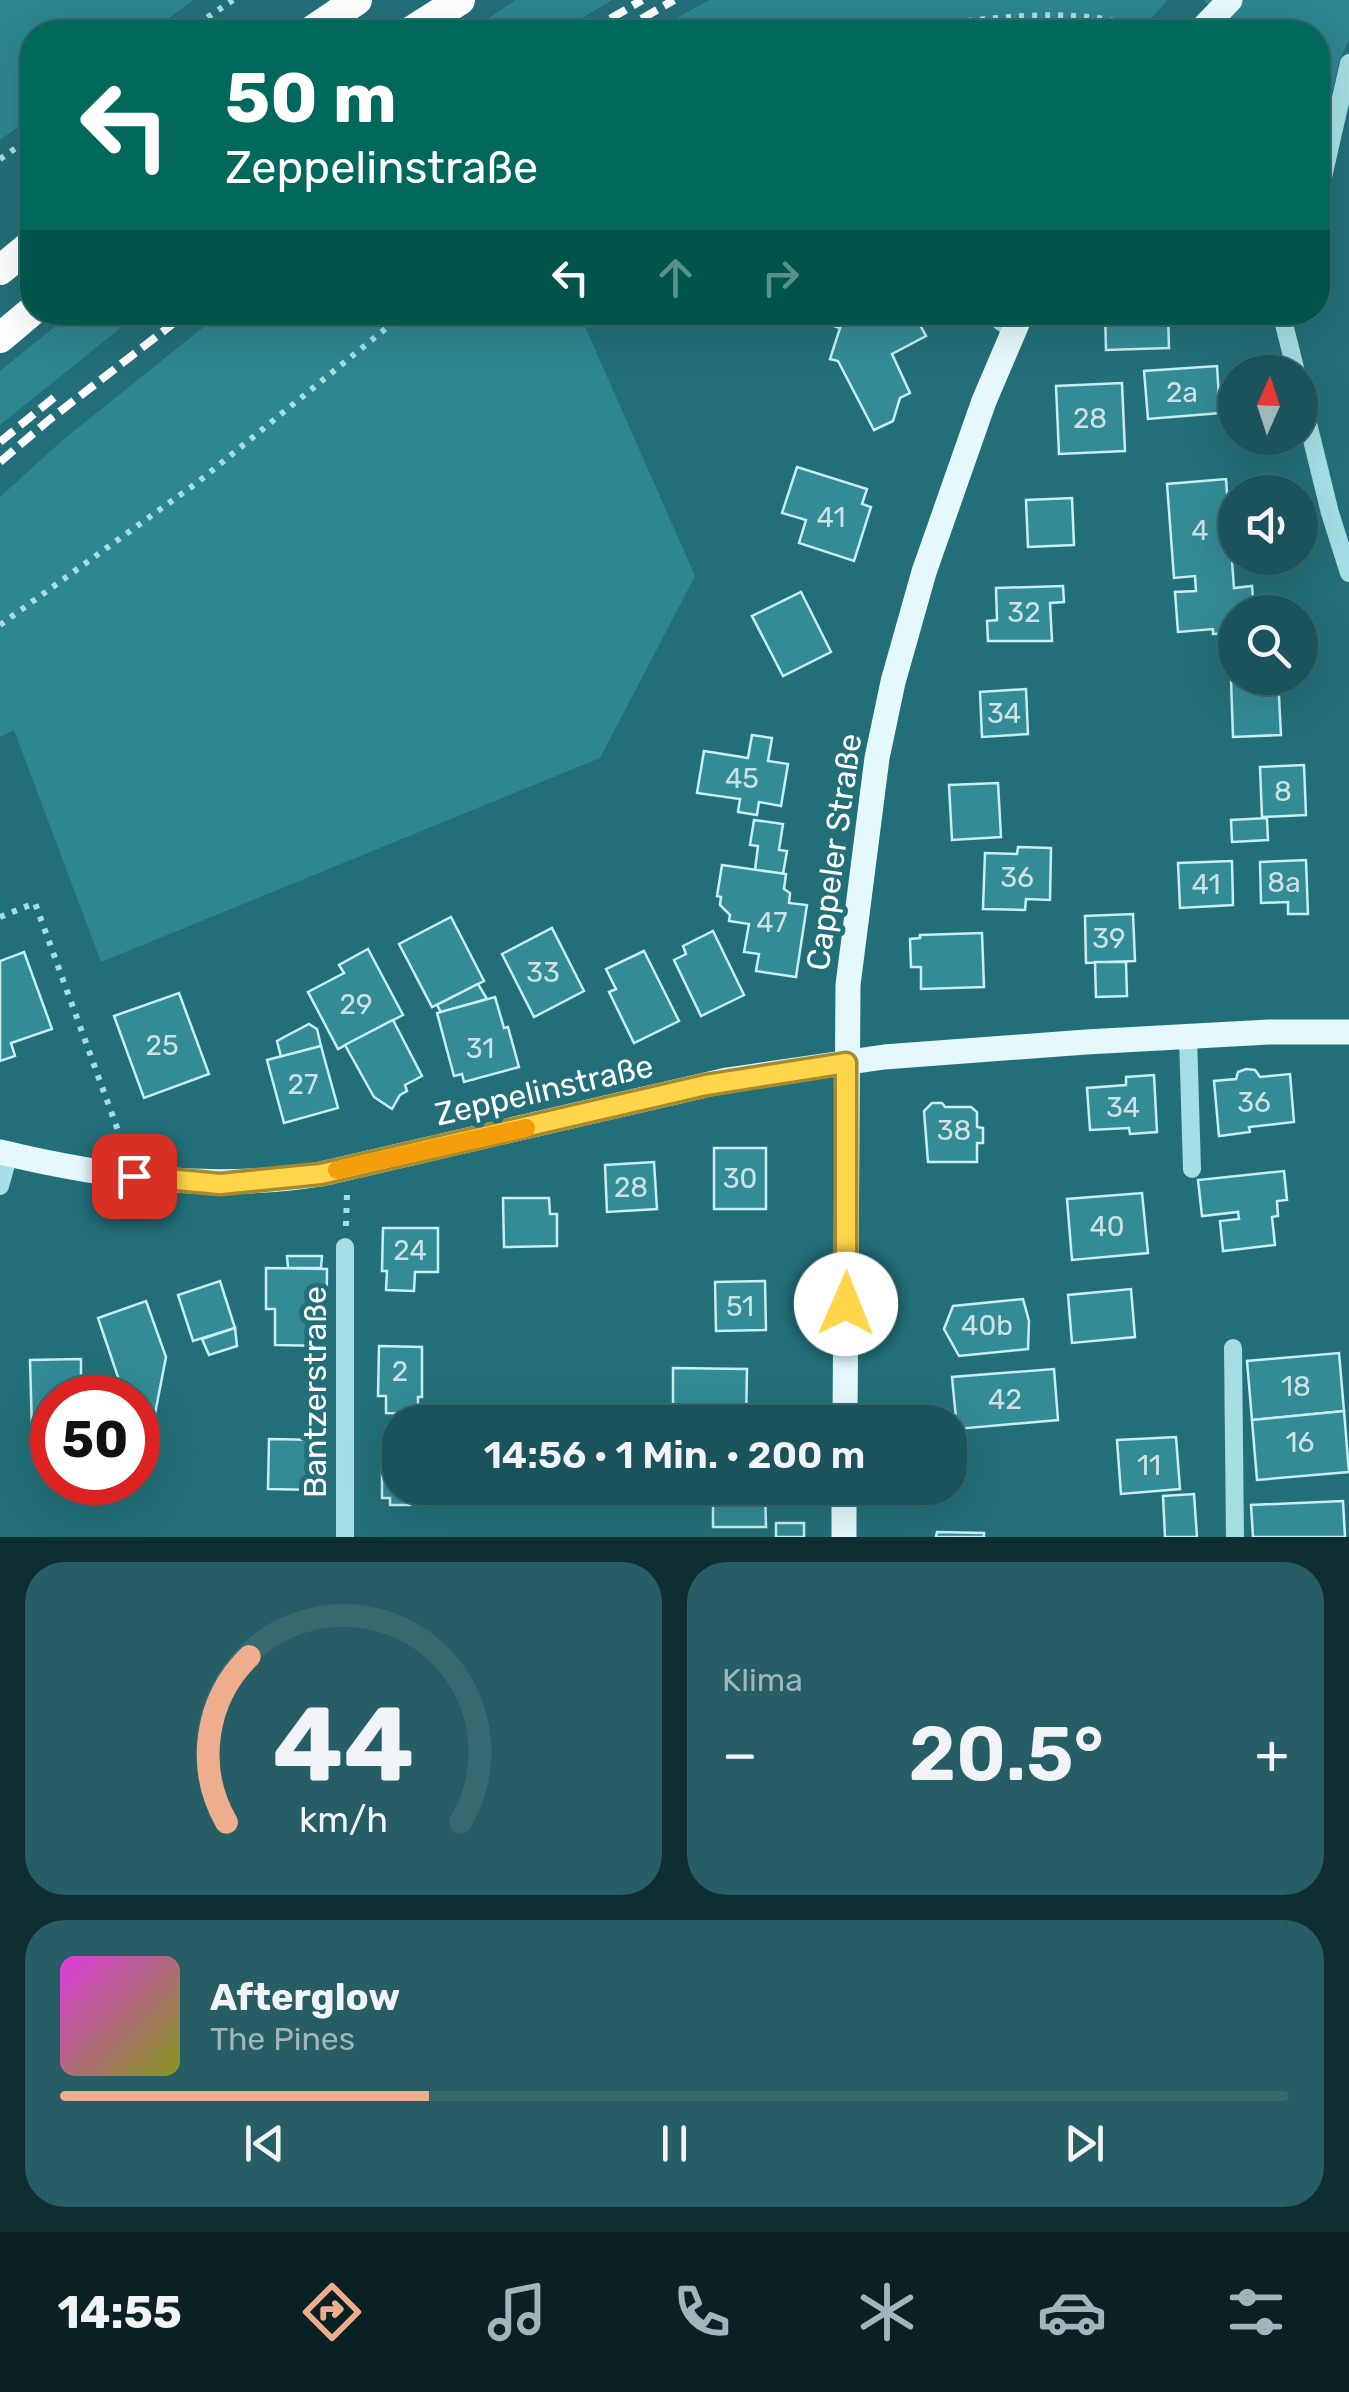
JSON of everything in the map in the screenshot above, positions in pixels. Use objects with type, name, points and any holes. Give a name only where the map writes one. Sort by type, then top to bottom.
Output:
[{"type":"highway","points":[[328,20],[357,0]]},
{"type":"highway","points":[[429,20],[460,0]]},
{"type":"highway","points":[[0,270],[20,254]]},
{"type":"highway","points":[[0,338],[20,321]]},
{"type":"main road","name":"Cappeler Straße","points":[[845,1405],[848,985],[877,758],[924,572],[984,402],[1017,325]]},
{"type":"main road","name":"Zeppelinstraße","points":[[5,1153],[134,1176],[220,1184],[283,1180],[727,1080],[846,1063],[1188,1037],[1349,1032]]},
{"type":"main road","points":[[844,1505],[844,1537]]},
{"type":"street","points":[[1330,146],[1349,63]]},
{"type":"street","points":[[1285,325],[1292,355]]},
{"type":"street","points":[[1316,455],[1349,573]]},
{"type":"street","points":[[1330,513],[1349,508]]},
{"type":"street","points":[[1188,1037],[1192,1170]]},
{"type":"street","name":"Zeppelinstraße","points":[[0,1186],[5,1153]]},
{"type":"street","name":"Bantzerstraße","points":[[345,1537],[346,1247]]},
{"type":"street","points":[[1233,1348],[1235,1537]]},
{"type":"path","points":[[204,20],[234,0]]},
{"type":"path","points":[[963,20],[1012,12],[1097,15],[1120,20]]},
{"type":"path","points":[[0,625],[198,482],[390,325]]},
{"type":"path","points":[[0,917],[35,904],[134,1176]]},
{"type":"path","points":[[346,1247],[348,1168]]},
{"type":"shaded area","points":[[0,0],[194,0],[166,20],[20,20],[20,126],[0,140]]},
{"type":"shaded area","points":[[516,0],[612,0],[579,20],[485,20]]},
{"type":"shaded area","points":[[709,0],[1168,0],[1149,20],[673,20]]},
{"type":"shaded area","points":[[1204,0],[1349,0],[1349,40],[1330,101],[1330,20],[1222,20]]},
{"type":"shaded area","points":[[57,325],[124,325],[0,425],[0,371]]},
{"type":"shaded area","points":[[206,325],[584,325],[695,576],[600,758],[101,962],[14,730],[0,737],[0,497],[64,439]]},
{"type":"building","points":[[830,325],[920,325],[926,336],[892,354],[910,393],[900,398],[893,421],[874,430],[838,361],[830,359],[840,328]]},
{"type":"building","points":[[1105,325],[1168,325],[1169,348],[1106,350]]},
{"type":"building","points":[[1217,366],[1218,413],[1148,419],[1144,371]]},
{"type":"building","points":[[1122,383],[1125,451],[1059,454],[1056,386]]},
{"type":"building","points":[[797,467],[867,489],[862,504],[871,507],[854,561],[799,543],[806,520],[782,513]]},
{"type":"building","points":[[1218,480],[1218,575],[1233,575],[1234,588],[1252,586],[1253,595],[1218,595],[1218,634],[1213,634],[1213,629],[1178,632],[1175,592],[1196,591],[1195,576],[1174,578],[1167,484]]},
{"type":"building","points":[[1072,498],[1074,545],[1028,547],[1026,500]]},
{"type":"building","points":[[1063,586],[1064,602],[1050,603],[1052,641],[988,641],[987,621],[997,620],[996,588]]},
{"type":"building","points":[[801,592],[831,652],[783,676],[752,616]]},
{"type":"building","points":[[1026,689],[1028,734],[982,737],[980,692]]},
{"type":"building","points":[[1232,695],[1279,695],[1281,735],[1233,737]]},
{"type":"building","points":[[752,735],[772,738],[768,761],[788,764],[781,806],[759,802],[757,815],[738,812],[740,799],[697,793],[704,751],[748,758]]},
{"type":"building","points":[[1304,765],[1306,815],[1262,817],[1260,767]]},
{"type":"building","points":[[998,783],[1001,837],[952,840],[949,785]]},
{"type":"building","points":[[1267,818],[1268,840],[1232,842],[1231,820]]},
{"type":"building","points":[[754,820],[783,824],[779,850],[787,851],[783,874],[755,870],[758,846],[750,845]]},
{"type":"building","points":[[1018,847],[1051,848],[1050,900],[1026,899],[1025,910],[983,909],[985,853],[1017,854]]},
{"type":"building","points":[[1306,860],[1308,914],[1288,914],[1288,902],[1261,903],[1260,862]]},
{"type":"building","points":[[1232,861],[1233,905],[1180,908],[1178,863]]},
{"type":"building","points":[[722,865],[786,874],[784,889],[790,893],[789,903],[807,905],[796,977],[756,971],[759,954],[744,952],[749,924],[729,921],[730,915],[717,896]]},
{"type":"building","points":[[1133,914],[1135,961],[1086,963],[1085,916]]},
{"type":"building","points":[[451,917],[484,981],[432,1007],[399,944]]},
{"type":"building","points":[[552,928],[584,991],[534,1017],[502,954]]},
{"type":"building","points":[[713,931],[744,995],[701,1016],[674,960],[686,954],[683,946]]},
{"type":"building","points":[[982,933],[984,987],[921,989],[921,967],[911,967],[910,939],[920,935]]},
{"type":"building","points":[[368,949],[403,1015],[338,1049],[308,992],[344,973],[339,965]]},
{"type":"building","points":[[644,951],[679,1021],[634,1043],[609,992],[616,989],[606,969]]},
{"type":"building","points":[[24,952],[52,1029],[11,1043],[15,1056],[0,1061],[0,961]]},
{"type":"building","points":[[1095,962],[1126,962],[1127,996],[1096,997]]},
{"type":"building","points":[[478,984],[487,999],[441,1012],[437,1005]]},
{"type":"building","points":[[179,993],[209,1074],[144,1098],[114,1016]]},
{"type":"building","points":[[495,997],[519,1067],[464,1082],[462,1074],[454,1076],[437,1013]]},
{"type":"building","points":[[393,1020],[422,1076],[405,1085],[407,1091],[392,1109],[374,1097],[345,1045]]},
{"type":"building","points":[[309,1024],[317,1029],[321,1046],[281,1057],[277,1041]]},
{"type":"building","points":[[321,1046],[338,1108],[284,1123],[267,1060]]},
{"type":"building","points":[[1255,1070],[1260,1077],[1290,1074],[1294,1122],[1249,1127],[1250,1132],[1219,1136],[1214,1081],[1236,1079],[1238,1072]]},
{"type":"building","points":[[1154,1075],[1157,1132],[1130,1134],[1129,1128],[1090,1130],[1087,1088],[1126,1085],[1126,1077]]},
{"type":"building","points":[[932,1103],[971,1107],[977,1112],[983,1143],[977,1143],[977,1162],[928,1162],[924,1111]]},
{"type":"building","points":[[714,1148],[766,1148],[766,1209],[714,1209]]},
{"type":"building","points":[[654,1162],[657,1209],[607,1212],[605,1165]]},
{"type":"building","points":[[1284,1171],[1287,1200],[1277,1201],[1278,1216],[1272,1217],[1275,1245],[1223,1251],[1220,1221],[1239,1219],[1238,1212],[1202,1216],[1198,1180]]},
{"type":"building","points":[[1142,1193],[1148,1253],[1072,1260],[1067,1199]]},
{"type":"building","points":[[503,1198],[549,1198],[550,1214],[557,1214],[557,1246],[504,1247]]},
{"type":"building","points":[[383,1228],[438,1228],[438,1272],[415,1272],[414,1291],[386,1290],[387,1271],[382,1271]]},
{"type":"building","points":[[287,1256],[322,1256],[321,1268],[288,1268]]},
{"type":"building","points":[[266,1268],[327,1269],[326,1346],[275,1345],[275,1309],[266,1309]]},
{"type":"building","points":[[220,1281],[235,1328],[193,1341],[178,1295]]},
{"type":"building","points":[[765,1281],[766,1330],[716,1331],[715,1282]]},
{"type":"building","points":[[1131,1289],[1135,1337],[1072,1343],[1068,1295]]},
{"type":"building","points":[[1023,1299],[1029,1321],[1028,1349],[959,1356],[944,1329],[953,1306]]},
{"type":"building","points":[[146,1301],[166,1357],[160,1388],[160,1375],[117,1375],[98,1318]]},
{"type":"building","points":[[235,1328],[237,1346],[209,1355],[202,1339]]},
{"type":"building","points":[[379,1346],[422,1347],[422,1397],[418,1397],[418,1405],[386,1405],[386,1396],[378,1396]]},
{"type":"building","points":[[1339,1353],[1344,1411],[1252,1420],[1247,1361]]},
{"type":"building","points":[[81,1359],[81,1375],[30,1375],[30,1360]]},
{"type":"building","points":[[673,1368],[747,1369],[746,1405],[673,1405]]},
{"type":"building","points":[[1054,1369],[1058,1420],[967,1428],[967,1405],[955,1405],[952,1377]]},
{"type":"building","points":[[1344,1411],[1349,1472],[1257,1480],[1252,1420]]},
{"type":"building","points":[[1176,1437],[1180,1489],[1121,1494],[1117,1440]]},
{"type":"building","points":[[269,1439],[319,1440],[319,1490],[268,1489]]},
{"type":"building","points":[[1194,1494],[1197,1537],[1165,1537],[1163,1496]]},
{"type":"building","points":[[1343,1501],[1345,1537],[1253,1537],[1251,1505]]},
{"type":"building","points":[[713,1505],[765,1505],[766,1527],[713,1527]]},
{"type":"building","points":[[776,1523],[804,1523],[804,1537],[776,1537]]},
{"type":"building","points":[[937,1532],[984,1533],[984,1537],[936,1537]]},
{"type":"railway","points":[[608,20],[642,0]]},
{"type":"railway","points":[[640,20],[674,0]]},
{"type":"railway","points":[[0,462],[171,325]]},
{"type":"railway","points":[[0,442],[57,395]]},
{"type":"slow traffic","points":[[337,1170],[526,1128]]},
{"type":"route","points":[[134,1176],[220,1184],[321,1174],[727,1080],[846,1063],[846,1304]]}]
